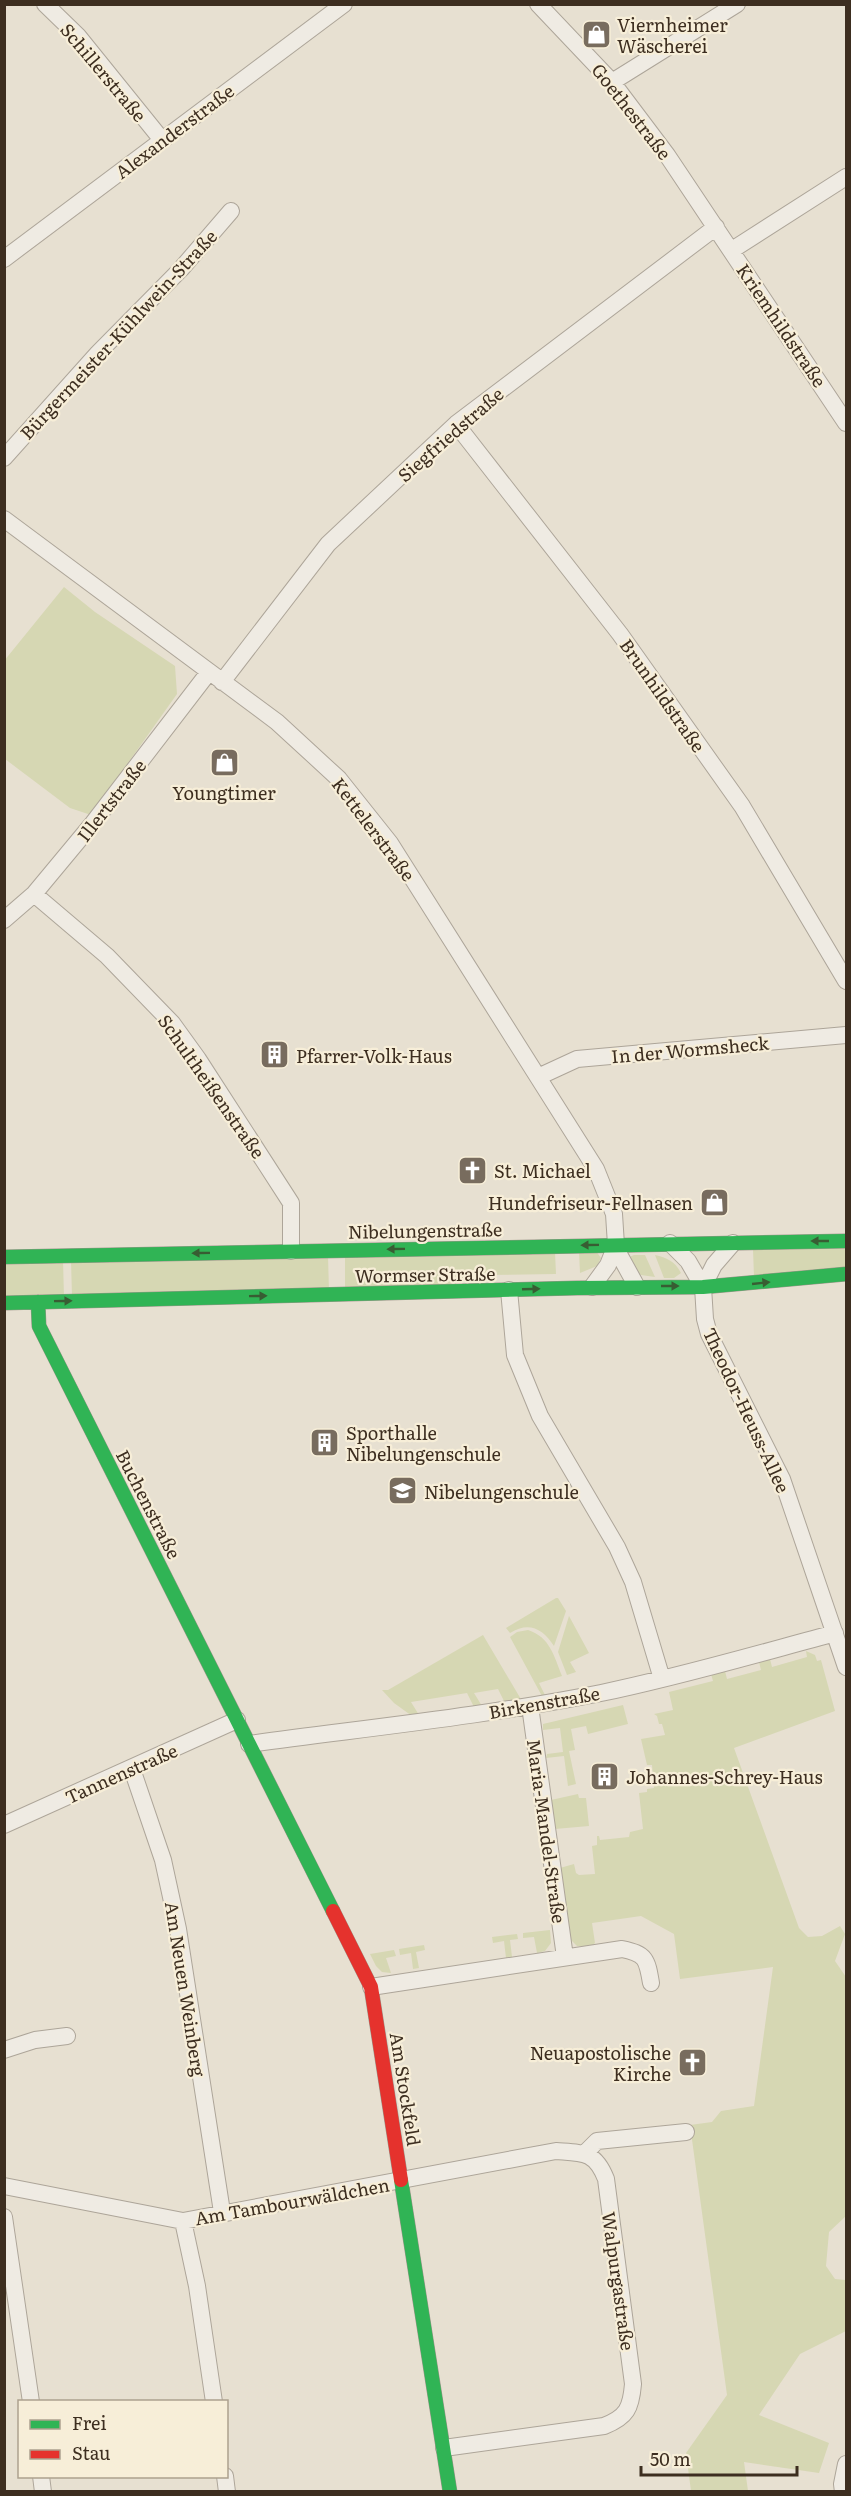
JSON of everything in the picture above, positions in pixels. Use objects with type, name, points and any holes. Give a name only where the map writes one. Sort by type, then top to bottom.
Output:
[{"type":"street","name":"Schillerstraße","points":[[45,4],[78,36],[162,140]]},
{"type":"street","name":"Alexanderstraße","points":[[4,260],[344,4]]},
{"type":"street","name":"Goethestraße","points":[[538,4],[612,82],[668,155],[716,227]]},
{"type":"street","points":[[612,82],[737,4]]},
{"type":"street","points":[[732,250],[846,177]]},
{"type":"street","name":"Bürgermeister-Kühlwein-Straße","points":[[4,458],[98,353],[181,269],[231,211]]},
{"type":"street","name":"Kriemhildstraße","points":[[716,227],[846,423]]},
{"type":"street","name":"Siegfriedstraße","points":[[216,677],[328,544],[456,424],[716,227]]},
{"type":"street","name":"Brunhildstraße","points":[[456,424],[620,634],[742,806],[846,981]]},
{"type":"street","name":"Kettelerstraße","points":[[7,526],[276,722],[339,779],[390,843],[596,1168],[614,1214],[616,1245]]},
{"type":"street","name":"Illertstraße","points":[[4,921],[34,894],[216,677]]},
{"type":"street","name":"Schultheißenstraße","points":[[34,894],[107,956],[172,1023],[185,1041],[291,1203],[291,1251]]},
{"type":"street","name":"In der Wormsheck","points":[[538,1077],[577,1059],[846,1035]]},
{"type":"street","name":"Nibelungenstraße","points":[[4,1257],[846,1241]]},
{"type":"street","points":[[703,1287],[714,1264],[733,1242]]},
{"type":"street","points":[[670,1243],[688,1261],[703,1287]]},
{"type":"street","points":[[616,1245],[624,1266],[637,1287]]},
{"type":"street","points":[[592,1287],[608,1265],[616,1245]]},
{"type":"street","name":"Wormser Straße","points":[[4,1303],[592,1287],[703,1287],[846,1274]]},
{"type":"street","name":"Theodor-Heuss-Allee","points":[[703,1287],[705,1319],[709,1334],[782,1479],[846,1663]]},
{"type":"street","points":[[509,1290],[515,1355],[540,1416],[617,1546],[633,1582],[662,1679]]},
{"type":"street","name":"Buchenstraße","points":[[38,1302],[39,1326],[237,1720]]},
{"type":"street","name":"Birkenstraße","points":[[249,1744],[530,1706],[662,1679],[835,1633]]},
{"type":"street","name":"Maria-Mandel-Straße","points":[[530,1706],[565,1957]]},
{"type":"street","name":"Am Stockfeld","points":[[237,1720],[371,1987],[450,2492]]},
{"type":"street","name":"Tannenstraße","points":[[4,1825],[237,1720]]},
{"type":"street","name":"Am Neuen Weinberg","points":[[132,1769],[163,1860],[178,1929],[222,2212]]},
{"type":"street","points":[[371,1987],[622,1949],[636,1952],[647,1960],[651,1983]]},
{"type":"street","points":[[4,2050],[35,2040],[67,2036]]},
{"type":"street","points":[[402,2181],[556,2151],[585,2153],[597,2141],[686,2132]]},
{"type":"street","name":"Walpurgastraße","points":[[444,2448],[604,2426],[618,2420],[632,2401],[633,2384],[606,2179],[600,2164],[585,2153]]},
{"type":"street","name":"Am Tambourwäldchen","points":[[4,2186],[183,2221],[222,2212],[402,2181]]},
{"type":"street","points":[[4,2217],[31,2400]]},
{"type":"street","points":[[183,2221],[197,2286],[214,2400]]},
{"type":"street","points":[[843,2492],[842,2484],[846,2464]]},
{"type":"green space","points":[[64,587],[95,612],[175,666],[177,694],[91,815],[70,808],[5,759],[4,661]]},
{"type":"green space","points":[[846,1247],[846,1269],[754,1277],[753,1249]]},
{"type":"green space","points":[[579,1251],[596,1251],[601,1258],[597,1266],[580,1273]]},
{"type":"green space","points":[[555,1252],[556,1274],[483,1275],[434,1288],[345,1290],[345,1255]]},
{"type":"green space","points":[[634,1255],[645,1255],[655,1277],[641,1275],[630,1270],[627,1258]]},
{"type":"green space","points":[[655,1255],[670,1261],[681,1273],[674,1278],[664,1278]]},
{"type":"green space","points":[[328,1256],[329,1291],[72,1296],[71,1261]]},
{"type":"green space","points":[[63,1260],[64,1297],[5,1298],[4,1262]]},
{"type":"green space","points":[[556,1598],[566,1611],[554,1646],[545,1635],[535,1629],[529,1627],[510,1633],[506,1628]]},
{"type":"green space","points":[[569,1616],[589,1653],[570,1662],[576,1672],[567,1675],[558,1652]]},
{"type":"green space","points":[[528,1630],[546,1642],[562,1676],[539,1683],[546,1697],[543,1698],[510,1637],[517,1632]]},
{"type":"green space","points":[[483,1635],[522,1701],[505,1703],[498,1689],[474,1693],[482,1706],[474,1707],[467,1693],[411,1702],[419,1715],[412,1716],[394,1703],[382,1690],[388,1690]]},
{"type":"green space","points":[[806,1651],[815,1655],[817,1661],[821,1660],[835,1711],[734,1748],[799,1928],[808,1937],[822,1936],[840,1926],[845,1934],[835,1961],[846,1977],[846,2216],[829,2232],[826,2266],[835,2279],[846,2280],[846,2331],[800,2354],[759,2415],[829,2443],[819,2473],[744,2462],[748,2491],[691,2491],[686,2453],[727,2395],[690,2125],[712,2122],[721,2111],[754,2106],[773,1967],[680,1979],[674,1934],[641,1916],[592,1923],[595,1943],[592,1946],[577,1946],[569,1938],[560,1868],[574,1864],[576,1873],[579,1875],[595,1874],[592,1846],[597,1845],[597,1836],[600,1840],[629,1837],[630,1832],[643,1829],[639,1793],[654,1788],[652,1765],[647,1765],[641,1739],[665,1735],[662,1724],[659,1724],[654,1714],[673,1710],[669,1692],[713,1681],[711,1674],[725,1671],[727,1679],[761,1670],[759,1662],[770,1659],[772,1667],[807,1657]]},
{"type":"green space","points":[[623,1705],[628,1724],[588,1734],[586,1726],[571,1729],[575,1750],[569,1751],[576,1784],[568,1786],[564,1756],[546,1758],[547,1754],[563,1752],[560,1728],[543,1730],[543,1724]]},
{"type":"green space","points":[[578,1794],[579,1798],[586,1798],[589,1826],[555,1829],[551,1800]]},
{"type":"green space","points":[[550,1930],[551,1943],[545,1951],[537,1953],[534,1937],[523,1938],[523,1933]]},
{"type":"green space","points":[[517,1934],[518,1939],[510,1940],[512,1957],[506,1958],[504,1941],[493,1943],[492,1937]]},
{"type":"green space","points":[[424,1945],[425,1950],[416,1952],[419,1968],[413,1969],[411,1953],[400,1955],[399,1949]]},
{"type":"green space","points":[[394,1950],[396,1956],[386,1958],[391,1973],[382,1972],[370,1954]]},
{"type":"traffic: fast","points":[[4,1257],[846,1241]]},
{"type":"traffic: fast","points":[[4,1303],[577,1288],[703,1287],[846,1274]]},
{"type":"traffic: fast","points":[[38,1302],[39,1326],[333,1911]]},
{"type":"traffic: fast","points":[[401,2180],[450,2492]]},
{"type":"traffic: jam","points":[[333,1911],[371,1987],[401,2180]]},
{"type":"place","name":"Viernheimer Wäscherei","points":[[596,34]]},
{"type":"place","name":"Youngtimer","points":[[224,763]]},
{"type":"place","name":"Pfarrer-Volk-Haus","points":[[275,1055]]},
{"type":"place","name":"St. Michael","points":[[473,1170]]},
{"type":"place","name":"Hundefriseur-Fellnasen","points":[[714,1202]]},
{"type":"place","name":"Sporthalle Nibelungenschule","points":[[325,1442]]},
{"type":"place","name":"Nibelungenschule","points":[[403,1491]]},
{"type":"place","name":"Johannes-Schrey-Haus","points":[[605,1776]]},
{"type":"place","name":"Neuapostolische Kirche","points":[[692,2062]]}]
